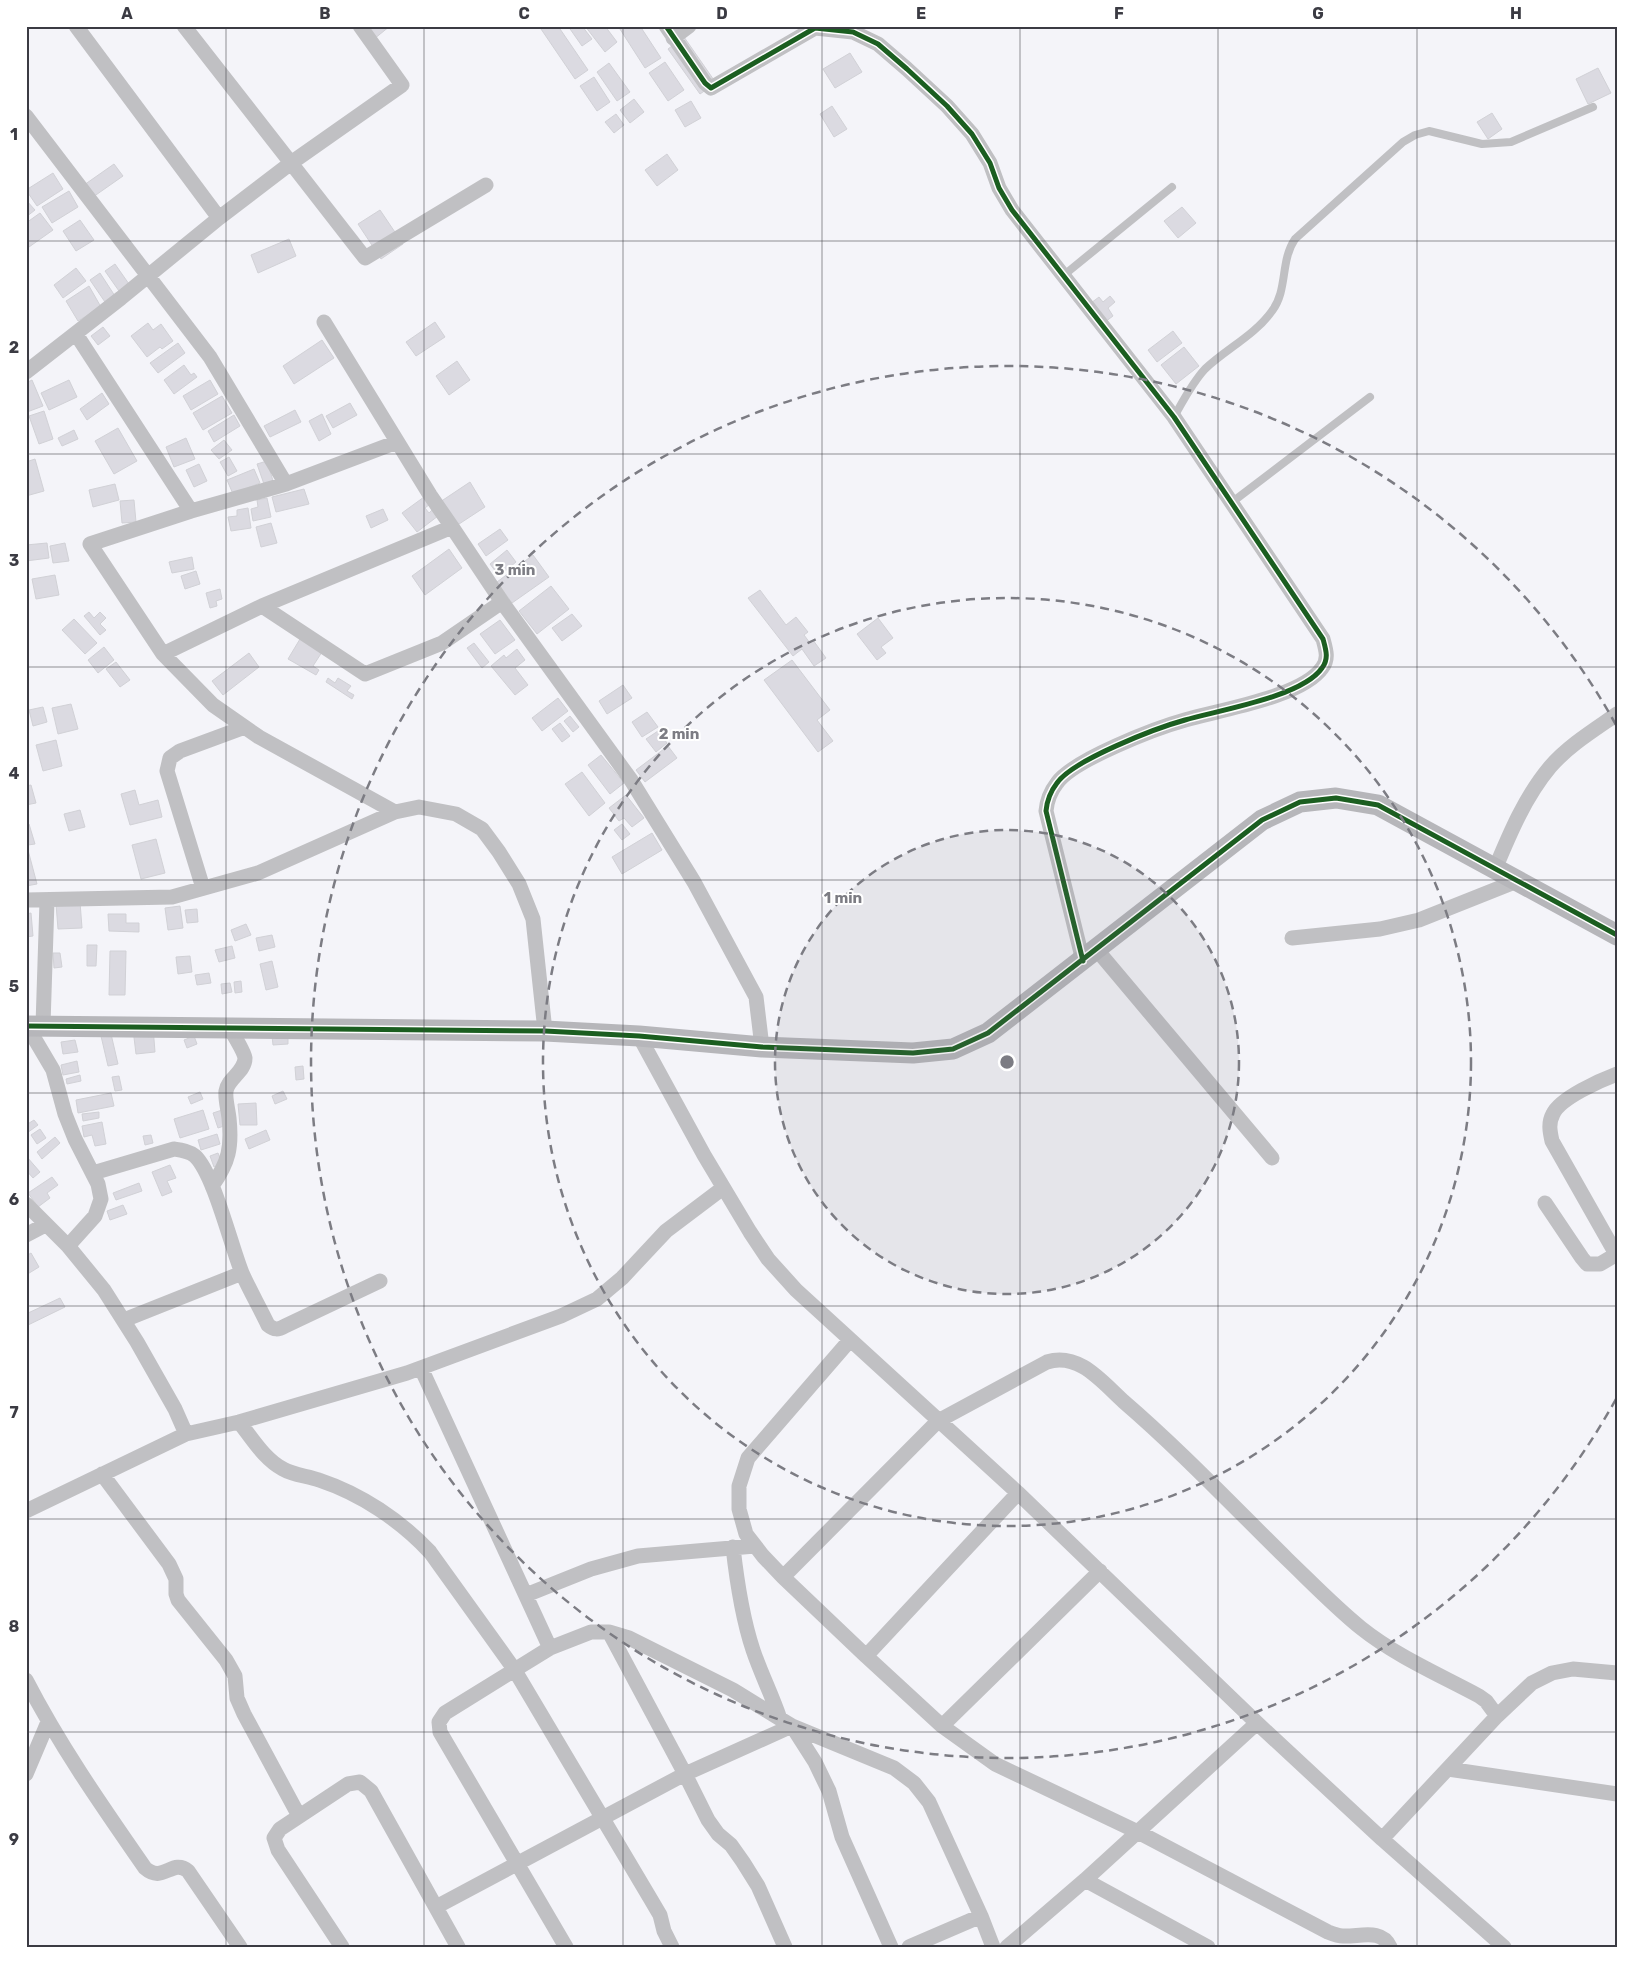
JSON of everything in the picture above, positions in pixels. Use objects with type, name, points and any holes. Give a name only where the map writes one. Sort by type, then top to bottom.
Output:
[{"type":"street","points":[[76,26],[219,218]]},
{"type":"street","points":[[184,26],[366,258],[486,185]]},
{"type":"street","points":[[26,372],[148,277],[219,218],[292,163],[402,85],[360,26]]},
{"type":"street","points":[[689,26],[670,32],[711,88],[814,27],[853,32],[878,44],[947,106],[972,134],[990,163],[999,188],[1012,210],[1174,417],[1323,639],[1328,654],[1323,667],[1313,679],[1280,694],[1236,708],[1184,720],[1138,737],[1082,763],[1058,781],[1048,797],[1046,811],[1090,955],[1272,1158]]},
{"type":"street","points":[[26,116],[210,357],[286,484]]},
{"type":"street","points":[[324,322],[397,442],[452,527],[502,602],[631,780],[694,882],[756,996],[762,1047]]},
{"type":"street","points":[[76,334],[191,511]]},
{"type":"street","points":[[395,812],[245,727],[213,705],[163,654],[90,544],[191,511],[286,484],[397,442]]},
{"type":"street","points":[[163,654],[262,606],[452,527]]},
{"type":"street","points":[[262,606],[365,674],[442,643],[502,602]]},
{"type":"street","points":[[1495,869],[1518,816],[1531,793],[1551,766],[1586,735],[1617,714]]},
{"type":"street","points":[[203,888],[167,771],[170,758],[180,751],[245,727]]},
{"type":"street","points":[[32,1026],[545,1030],[762,1047],[914,1053],[953,1049],[988,1033],[1262,820],[1300,802],[1336,798],[1378,805],[1617,935]]},
{"type":"street","points":[[26,900],[172,897],[258,872],[395,812],[419,807],[456,814],[482,829],[519,884],[533,919],[545,1030]]},
{"type":"street","points":[[1292,938],[1380,929],[1419,920],[1517,881]]},
{"type":"street","points":[[47,900],[32,1026],[53,1070],[72,1131],[93,1173],[102,1199],[95,1216],[68,1246]]},
{"type":"street","points":[[212,1186],[224,1169],[229,1150],[231,1133],[226,1093],[228,1086],[243,1065],[245,1056],[229,1027]]},
{"type":"street","points":[[639,1036],[723,1188],[768,1259],[796,1290],[1018,1493],[1257,1723],[1495,1944]]},
{"type":"street","points":[[1545,1203],[1587,1264],[1600,1264],[1617,1254],[1552,1141],[1549,1128],[1553,1113],[1563,1102],[1617,1074]]},
{"type":"street","points":[[93,1173],[174,1149],[185,1151],[195,1156],[204,1168],[212,1186],[242,1273],[268,1325],[273,1329],[278,1330],[380,1281]]},
{"type":"street","points":[[26,1511],[186,1434],[239,1422],[421,1368],[561,1316],[597,1299],[622,1278],[666,1231],[723,1188]]},
{"type":"street","points":[[26,1204],[68,1246],[104,1290],[124,1320],[175,1409],[186,1434]]},
{"type":"street","points":[[26,1235],[46,1225]]},
{"type":"street","points":[[124,1320],[242,1273]]},
{"type":"street","points":[[850,1340],[748,1458],[739,1486],[739,1510],[746,1534],[755,1546],[783,1577],[942,1726],[995,1764],[1138,1832],[1328,1932],[1342,1936],[1371,1934],[1381,1937],[1390,1947]]},
{"type":"street","points":[[783,1577],[938,1421],[1047,1362],[1056,1359],[1068,1360],[1084,1366],[1143,1418],[1320,1591],[1362,1629],[1395,1651],[1479,1696],[1486,1701],[1497,1716]]},
{"type":"street","points":[[421,1368],[550,1648]]},
{"type":"street","points":[[239,1422],[266,1457],[283,1470],[319,1479],[344,1490],[395,1519],[430,1552],[514,1669],[655,1907],[672,1947]]},
{"type":"street","points":[[102,1474],[169,1564],[176,1578],[178,1600],[226,1660],[235,1676],[237,1698],[244,1714],[299,1816]]},
{"type":"street","points":[[866,1656],[1018,1493]]},
{"type":"street","points":[[526,1595],[591,1569],[638,1556],[755,1546]]},
{"type":"street","points":[[733,1548],[740,1604],[753,1651],[786,1723],[819,1769],[842,1837],[891,1947]]},
{"type":"street","points":[[942,1726],[1100,1572]]},
{"type":"street","points":[[566,1947],[440,1732],[439,1722],[445,1713],[514,1669],[550,1648],[591,1632],[609,1632],[629,1638],[733,1690],[786,1723],[894,1768],[914,1783],[929,1802],[981,1916],[993,1947]]},
{"type":"street","points":[[609,1632],[708,1820],[718,1834],[731,1845],[758,1886],[785,1947]]},
{"type":"street","points":[[1382,1840],[1497,1716],[1532,1683],[1552,1672],[1573,1669],[1617,1673]]},
{"type":"street","points":[[26,1680],[48,1722],[75,1766],[145,1868],[152,1874],[157,1875],[178,1867],[184,1868],[192,1876],[240,1947]]},
{"type":"street","points":[[26,1774],[48,1722]]},
{"type":"street","points":[[436,1907],[685,1774],[786,1723]]},
{"type":"street","points":[[1007,1947],[1085,1880],[1257,1723]]},
{"type":"street","points":[[1448,1769],[1617,1794]]},
{"type":"street","points":[[342,1947],[278,1850],[274,1838],[280,1829],[348,1784],[360,1782],[371,1791],[458,1947]]},
{"type":"street","points":[[1085,1880],[1208,1947]]},
{"type":"street","points":[[909,1947],[981,1916]]},
{"type":"lane","points":[[1174,417],[1194,383],[1205,369],[1265,320],[1274,309],[1280,297],[1287,256],[1295,239],[1402,142],[1415,135],[1429,131],[1482,144],[1511,142],[1593,107]]},
{"type":"lane","points":[[1064,275],[1172,187]]},
{"type":"lane","points":[[1231,503],[1370,397]]},
{"type":"building","points":[[364,26],[390,26],[374,39]]},
{"type":"building","points":[[545,26],[558,26],[588,70],[575,79],[541,29]]},
{"type":"building","points":[[568,26],[582,26],[592,39],[582,46]]},
{"type":"building","points":[[585,26],[605,26],[617,42],[605,52]]},
{"type":"building","points":[[618,26],[640,26],[661,58],[645,68]]},
{"type":"building","points":[[684,37],[716,83],[700,94],[668,49]]},
{"type":"building","points":[[850,53],[862,72],[835,88],[823,69]]},
{"type":"building","points":[[665,62],[684,90],[668,101],[649,73]]},
{"type":"building","points":[[609,63],[630,92],[617,101],[597,72]]},
{"type":"building","points":[[1598,68],[1611,93],[1588,104],[1576,79]]},
{"type":"building","points":[[594,77],[610,102],[597,111],[580,86]]},
{"type":"building","points":[[634,99],[644,112],[630,123],[620,110]]},
{"type":"building","points":[[691,101],[701,118],[685,127],[675,110]]},
{"type":"building","points":[[832,106],[847,129],[834,137],[820,114]]},
{"type":"building","points":[[1492,113],[1502,129],[1488,139],[1477,122]]},
{"type":"building","points":[[616,114],[624,125],[614,133],[605,122]]},
{"type":"building","points":[[667,154],[678,170],[657,186],[645,170]]},
{"type":"building","points":[[114,164],[123,176],[93,197],[84,185]]},
{"type":"building","points":[[53,173],[63,189],[37,206],[26,190]]},
{"type":"building","points":[[69,191],[78,207],[52,223],[42,207]]},
{"type":"building","points":[[26,200],[35,210],[26,217]]},
{"type":"building","points":[[1182,207],[1196,223],[1178,238],[1164,221]]},
{"type":"building","points":[[380,210],[403,244],[381,259],[358,224]]},
{"type":"building","points":[[40,213],[53,230],[29,247],[26,244],[26,223]]},
{"type":"building","points":[[80,220],[94,240],[76,251],[63,231]]},
{"type":"building","points":[[289,239],[296,256],[258,273],[251,255]]},
{"type":"building","points":[[115,264],[129,284],[119,291],[105,271]]},
{"type":"building","points":[[76,268],[86,281],[63,298],[54,285]]},
{"type":"building","points":[[100,273],[115,296],[105,302],[90,280]]},
{"type":"building","points":[[89,286],[101,307],[78,321],[66,301]]},
{"type":"building","points":[[1110,296],[1115,302],[1108,308],[1113,316],[1105,322],[1091,303],[1099,297],[1103,302]]},
{"type":"building","points":[[435,322],[445,337],[416,356],[406,342]]},
{"type":"building","points":[[148,323],[153,330],[161,324],[173,341],[162,349],[160,347],[147,357],[131,336]]},
{"type":"building","points":[[103,327],[110,336],[98,345],[91,336]]},
{"type":"building","points":[[1173,331],[1182,343],[1157,362],[1148,350]]},
{"type":"building","points":[[322,340],[334,358],[294,384],[283,366]]},
{"type":"building","points":[[178,343],[185,353],[158,373],[150,363]]},
{"type":"building","points":[[1184,347],[1199,366],[1176,384],[1161,365]]},
{"type":"building","points":[[457,361],[470,380],[449,395],[436,376]]},
{"type":"building","points":[[184,365],[191,375],[194,373],[197,377],[174,394],[164,380]]},
{"type":"building","points":[[32,380],[43,406],[27,412],[26,383]]},
{"type":"building","points":[[69,380],[77,397],[49,410],[41,393]]},
{"type":"building","points":[[210,380],[218,394],[191,410],[183,396]]},
{"type":"building","points":[[102,393],[109,404],[87,420],[80,409]]},
{"type":"building","points":[[222,396],[232,413],[203,430],[193,413]]},
{"type":"building","points":[[350,403],[357,415],[333,428],[326,416]]},
{"type":"building","points":[[295,410],[301,422],[270,437],[264,426]]},
{"type":"building","points":[[44,411],[53,439],[39,444],[29,416]]},
{"type":"building","points":[[322,414],[331,434],[319,441],[309,421]]},
{"type":"building","points":[[234,415],[240,426],[214,442],[208,431]]},
{"type":"building","points":[[118,428],[137,461],[114,474],[95,441]]},
{"type":"building","points":[[74,430],[78,439],[62,446],[58,438]]},
{"type":"building","points":[[186,438],[195,459],[174,467],[166,447]]},
{"type":"building","points":[[224,440],[232,450],[219,459],[211,450]]},
{"type":"building","points":[[229,457],[237,471],[228,476],[220,462]]},
{"type":"building","points":[[35,459],[44,491],[26,496],[26,462]]},
{"type":"building","points":[[267,461],[274,484],[265,487],[257,464]]},
{"type":"building","points":[[199,464],[207,481],[194,487],[186,470]]},
{"type":"building","points":[[254,469],[260,483],[233,494],[227,480]]},
{"type":"building","points":[[470,482],[485,507],[456,526],[440,502]]},
{"type":"building","points":[[115,484],[119,500],[93,507],[89,490]]},
{"type":"building","points":[[304,489],[309,504],[276,512],[272,497]]},
{"type":"building","points":[[424,497],[430,504],[425,508],[429,513],[433,509],[438,516],[417,532],[402,513]]},
{"type":"building","points":[[267,498],[271,517],[253,521],[251,509],[258,507],[257,500]]},
{"type":"building","points":[[134,500],[136,522],[122,523],[120,501]]},
{"type":"building","points":[[248,508],[251,528],[231,531],[228,517],[237,516],[237,510]]},
{"type":"building","points":[[383,509],[388,520],[371,528],[366,516]]},
{"type":"building","points":[[271,523],[277,543],[261,547],[256,527]]},
{"type":"building","points":[[500,529],[508,540],[486,556],[478,544]]},
{"type":"building","points":[[47,543],[49,558],[26,561],[26,545]]},
{"type":"building","points":[[65,543],[69,561],[53,563],[50,546]]},
{"type":"building","points":[[449,549],[462,568],[425,595],[412,576]]},
{"type":"building","points":[[507,550],[516,562],[499,576],[490,564]]},
{"type":"building","points":[[533,555],[549,577],[512,603],[497,582]]},
{"type":"building","points":[[192,557],[194,569],[172,573],[169,562]]},
{"type":"building","points":[[196,571],[200,584],[185,589],[181,576]]},
{"type":"building","points":[[55,575],[59,595],[36,599],[32,579]]},
{"type":"building","points":[[551,586],[569,609],[537,634],[519,611]]},
{"type":"building","points":[[220,589],[222,599],[216,601],[217,606],[210,608],[206,593]]},
{"type":"building","points":[[760,590],[786,625],[796,617],[808,632],[804,635],[810,643],[813,640],[826,658],[814,666],[802,649],[793,656],[748,598]]},
{"type":"building","points":[[89,612],[94,618],[100,612],[106,618],[100,624],[106,630],[100,635],[84,616]]},
{"type":"building","points":[[572,614],[582,626],[562,641],[552,628]]},
{"type":"building","points":[[878,618],[893,638],[881,647],[886,653],[877,660],[857,634]]},
{"type":"building","points":[[74,619],[97,643],[85,654],[62,630]]},
{"type":"building","points":[[500,620],[515,640],[495,654],[480,634]]},
{"type":"building","points":[[300,639],[322,652],[313,666],[319,670],[316,675],[288,659]]},
{"type":"building","points":[[474,643],[489,662],[482,668],[467,648]]},
{"type":"building","points":[[104,647],[114,660],[98,673],[88,660]]},
{"type":"building","points":[[517,649],[525,660],[515,668],[528,685],[515,695],[491,666],[504,655],[506,658]]},
{"type":"building","points":[[249,653],[259,667],[223,695],[212,681]]},
{"type":"building","points":[[792,660],[830,710],[817,720],[833,741],[818,752],[764,680]]},
{"type":"building","points":[[116,662],[130,680],[120,687],[106,669]]},
{"type":"building","points":[[328,678],[335,683],[338,678],[351,686],[347,691],[354,695],[352,699],[326,682]]},
{"type":"building","points":[[623,685],[632,698],[607,714],[599,701]]},
{"type":"building","points":[[558,698],[568,711],[542,731],[532,718]]},
{"type":"building","points":[[71,704],[78,729],[58,734],[52,708]]},
{"type":"building","points":[[43,707],[47,722],[33,726],[29,710]]},
{"type":"building","points":[[647,712],[658,727],[642,737],[632,722]]},
{"type":"building","points":[[570,716],[579,727],[573,732],[564,721]]},
{"type":"building","points":[[560,723],[570,736],[562,742],[552,729]]},
{"type":"building","points":[[658,731],[667,743],[656,752],[646,739]]},
{"type":"building","points":[[56,740],[62,766],[43,771],[36,745]]},
{"type":"building","points":[[668,746],[677,758],[645,782],[636,770]]},
{"type":"building","points":[[601,755],[624,783],[610,794],[588,765]]},
{"type":"building","points":[[582,772],[605,803],[589,816],[565,784]]},
{"type":"building","points":[[31,785],[36,803],[26,805],[26,786]]},
{"type":"building","points":[[135,790],[139,805],[158,800],[162,817],[130,825],[121,794]]},
{"type":"building","points":[[626,795],[644,818],[632,827],[624,818],[619,821],[609,808]]},
{"type":"building","points":[[80,810],[85,827],[69,831],[64,814]]},
{"type":"building","points":[[29,824],[35,844],[28,845],[26,825]]},
{"type":"building","points":[[622,824],[630,834],[622,840],[614,830]]},
{"type":"building","points":[[652,833],[662,850],[622,874],[612,857]]},
{"type":"building","points":[[156,839],[165,873],[141,879],[132,845]]},
{"type":"building","points":[[26,850],[28,850],[37,884],[26,886]]},
{"type":"building","points":[[80,902],[82,928],[58,929],[56,904]]},
{"type":"building","points":[[180,906],[183,928],[168,930],[165,908]]},
{"type":"building","points":[[197,909],[198,922],[187,923],[185,910]]},
{"type":"building","points":[[31,913],[33,936],[26,937],[26,914]]},
{"type":"building","points":[[108,914],[126,914],[126,923],[139,923],[139,932],[109,931]]},
{"type":"building","points":[[246,924],[251,935],[235,941],[231,930]]},
{"type":"building","points":[[272,935],[275,947],[259,951],[256,938]]},
{"type":"building","points":[[87,945],[97,945],[96,966],[87,966]]},
{"type":"building","points":[[232,946],[235,958],[219,962],[215,950]]},
{"type":"building","points":[[110,951],[126,951],[125,995],[109,995]]},
{"type":"building","points":[[53,953],[60,953],[62,967],[54,968]]},
{"type":"building","points":[[190,956],[192,972],[178,974],[176,957]]},
{"type":"building","points":[[272,961],[278,987],[266,990],[260,964]]},
{"type":"building","points":[[209,973],[211,983],[197,985],[195,975]]},
{"type":"building","points":[[241,981],[242,992],[235,993],[234,982]]},
{"type":"building","points":[[230,983],[232,992],[222,994],[221,984]]},
{"type":"building","points":[[153,1027],[155,1052],[136,1054],[133,1029]]},
{"type":"building","points":[[111,1034],[118,1064],[108,1066],[101,1036]]},
{"type":"building","points":[[288,1035],[288,1044],[273,1045],[272,1036]]},
{"type":"building","points":[[194,1036],[197,1044],[187,1048],[184,1040]]},
{"type":"building","points":[[75,1040],[78,1052],[63,1054],[61,1042]]},
{"type":"building","points":[[77,1061],[79,1072],[63,1075],[61,1065]]},
{"type":"building","points":[[303,1066],[304,1079],[296,1080],[295,1067]]},
{"type":"building","points":[[80,1075],[81,1081],[67,1084],[66,1079]]},
{"type":"building","points":[[119,1076],[122,1090],[115,1091],[112,1077]]},
{"type":"building","points":[[283,1091],[287,1099],[275,1104],[272,1096]]},
{"type":"building","points":[[200,1092],[203,1099],[191,1104],[188,1097]]},
{"type":"building","points":[[111,1093],[114,1106],[78,1113],[76,1100]]},
{"type":"building","points":[[256,1103],[257,1125],[240,1125],[238,1104]]},
{"type":"building","points":[[203,1110],[209,1129],[180,1138],[174,1119]]},
{"type":"building","points":[[222,1110],[227,1125],[218,1128],[213,1113]]},
{"type":"building","points":[[99,1112],[99,1118],[83,1121],[82,1114]]},
{"type":"building","points":[[34,1120],[38,1125],[27,1133],[26,1125]]},
{"type":"building","points":[[102,1122],[106,1144],[95,1146],[92,1135],[84,1137],[82,1126]]},
{"type":"building","points":[[40,1129],[46,1138],[37,1144],[31,1135]]},
{"type":"building","points":[[266,1130],[270,1140],[249,1149],[245,1139]]},
{"type":"building","points":[[217,1134],[220,1144],[201,1150],[198,1140]]},
{"type":"building","points":[[151,1135],[153,1143],[145,1145],[143,1136]]},
{"type":"building","points":[[55,1137],[60,1143],[42,1159],[37,1152]]},
{"type":"building","points":[[218,1153],[222,1163],[214,1167],[210,1156]]},
{"type":"building","points":[[27,1157],[40,1172],[33,1178],[26,1170]]},
{"type":"building","points":[[170,1165],[176,1178],[167,1181],[172,1192],[162,1196],[152,1172]]},
{"type":"building","points":[[52,1177],[58,1185],[47,1193],[50,1198],[38,1207],[28,1193]]},
{"type":"building","points":[[139,1183],[142,1191],[116,1200],[113,1193]]},
{"type":"building","points":[[123,1205],[127,1214],[110,1220],[107,1211]]},
{"type":"building","points":[[31,1253],[39,1267],[26,1275],[26,1256]]},
{"type":"building","points":[[60,1298],[65,1307],[26,1326],[26,1314]]},
{"type":"cycle path","points":[[666,26],[705,83],[711,88],[815,28],[853,32],[878,44],[947,106],[972,134],[990,163],[999,188],[1012,210],[1174,417],[1323,639],[1326,654],[1324,665],[1312,678],[1297,687],[1279,695],[1185,720],[1136,737],[1097,755],[1066,774],[1057,783],[1049,796],[1046,811],[1083,961]]},
{"type":"cycle path","points":[[26,1026],[545,1031],[639,1036],[762,1047],[913,1053],[953,1049],[988,1033],[1262,820],[1300,802],[1336,798],[1378,805],[1617,935]]}]
